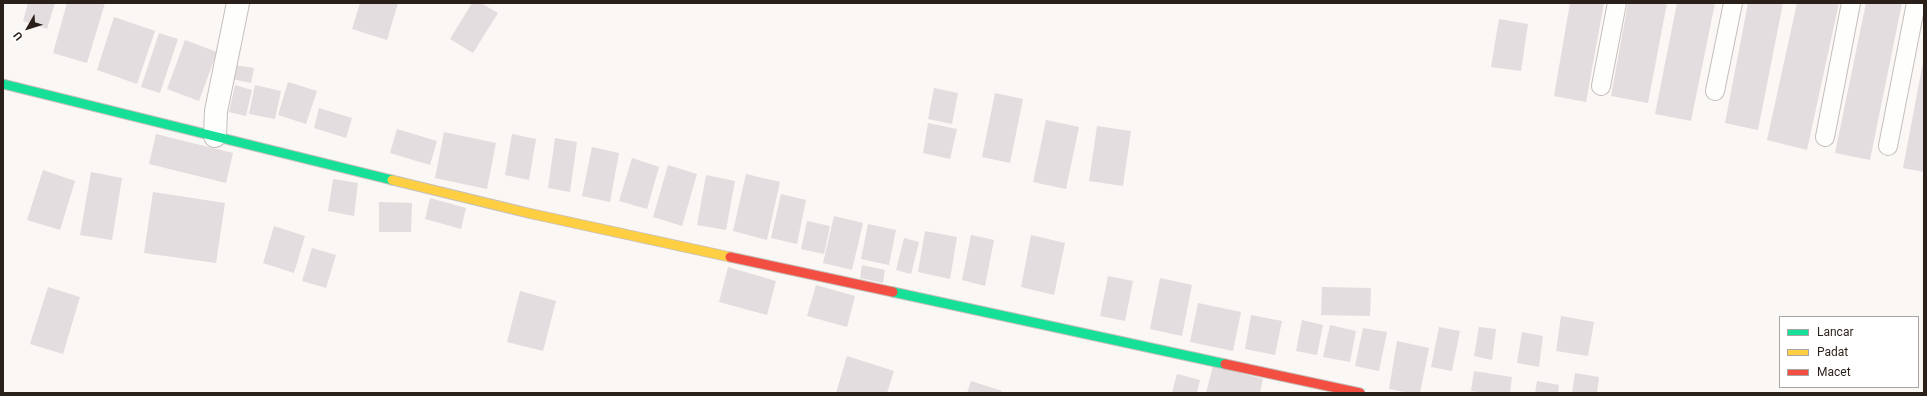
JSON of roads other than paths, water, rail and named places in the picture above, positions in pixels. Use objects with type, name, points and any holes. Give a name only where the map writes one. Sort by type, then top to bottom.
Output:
[{"type":"street","points":[[215,136],[216,111],[238,3]]},
{"type":"street","points":[[3,84],[528,213],[1360,393]]},
{"type":"lane","points":[[1601,86],[1618,3]]},
{"type":"lane","points":[[1715,91],[1733,3]]},
{"type":"lane","points":[[1825,137],[1851,3]]},
{"type":"lane","points":[[1888,146],[1916,3]]}]
